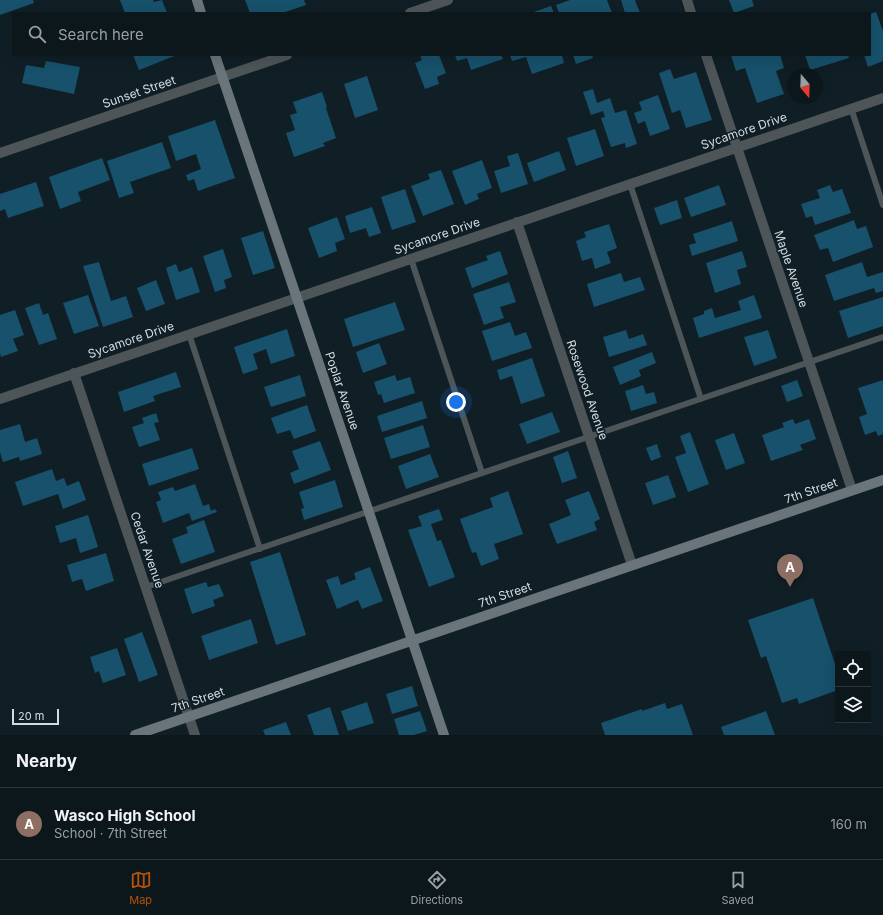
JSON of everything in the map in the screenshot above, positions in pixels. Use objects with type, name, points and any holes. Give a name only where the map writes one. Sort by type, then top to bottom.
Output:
[{"type":"street","points":[[197,0],[201,12]]},
{"type":"street","points":[[687,0],[692,12]]},
{"type":"street","points":[[413,12],[444,1]]},
{"type":"street","name":"Poplar Avenue","points":[[216,56],[444,735]]},
{"type":"street","name":"Sunset Street","points":[[0,153],[284,56]]},
{"type":"street","name":"Maple Avenue","points":[[706,56],[852,490]]},
{"type":"street","name":"Sycamore Drive","points":[[0,399],[883,98]]},
{"type":"street","name":"Rosewood Avenue","points":[[517,222],[632,565]]},
{"type":"street","name":"Cedar Avenue","points":[[74,374],[195,735]]},
{"type":"street","name":"7th Street","points":[[135,735],[883,480]]},
{"type":"lane","points":[[852,108],[883,205]]},
{"type":"lane","points":[[630,184],[701,399]]},
{"type":"lane","points":[[411,259],[482,473]]},
{"type":"lane","points":[[189,334],[260,549]]},
{"type":"lane","points":[[146,588],[883,337]]},
{"type":"building","points":[[0,0],[33,0],[34,3],[0,15]]},
{"type":"building","points":[[120,0],[153,0],[154,2],[162,0],[167,12],[125,12]]},
{"type":"building","points":[[245,0],[304,0],[306,5],[285,12],[250,12]]},
{"type":"building","points":[[570,0],[607,0],[612,12],[559,12],[556,5]]},
{"type":"building","points":[[621,0],[635,0],[640,12],[625,12]]},
{"type":"building","points":[[729,0],[752,0],[754,6],[734,12]]},
{"type":"building","points":[[551,6],[554,12],[534,12]]},
{"type":"building","points":[[876,12],[883,31],[883,61],[868,67],[864,56],[871,56],[871,14]]},
{"type":"building","points":[[133,56],[174,56],[139,70]]},
{"type":"building","points":[[420,56],[439,56],[446,73],[437,77],[439,84],[425,89],[415,63],[422,60]]},
{"type":"building","points":[[455,56],[502,56],[503,59],[471,70],[467,58],[457,61]]},
{"type":"building","points":[[510,56],[562,56],[564,63],[532,74],[526,57],[512,61]]},
{"type":"building","points":[[573,56],[592,56],[593,58],[576,64]]},
{"type":"building","points":[[731,56],[780,56],[784,68],[776,71],[784,94],[757,103],[745,68],[736,71]]},
{"type":"building","points":[[805,56],[848,56],[849,58],[816,68],[809,68]]},
{"type":"building","points":[[46,61],[80,67],[74,94],[22,83],[26,65],[44,68]]},
{"type":"building","points":[[670,69],[674,79],[696,72],[712,120],[686,128],[680,110],[672,113],[659,73]]},
{"type":"building","points":[[367,76],[378,110],[355,118],[344,84]]},
{"type":"building","points":[[593,89],[597,103],[610,98],[615,113],[626,110],[637,144],[626,148],[625,143],[611,147],[601,118],[605,117],[603,111],[591,115],[583,92]]},
{"type":"building","points":[[322,92],[336,138],[323,143],[325,146],[294,157],[286,133],[295,130],[290,115],[297,113],[293,102]]},
{"type":"building","points":[[658,95],[670,129],[650,136],[645,121],[638,124],[634,113],[642,110],[639,102]]},
{"type":"building","points":[[215,120],[235,178],[198,191],[194,179],[188,181],[186,175],[201,169],[196,154],[176,161],[168,136]]},
{"type":"building","points":[[595,129],[604,156],[576,166],[567,138]]},
{"type":"building","points":[[162,142],[171,168],[130,182],[134,193],[119,198],[107,161]]},
{"type":"building","points":[[559,151],[566,170],[534,182],[527,163]]},
{"type":"building","points":[[518,153],[528,184],[501,193],[494,171],[510,166],[507,156]]},
{"type":"building","points":[[102,158],[110,180],[78,192],[81,201],[60,209],[49,177]]},
{"type":"building","points":[[482,160],[492,188],[477,194],[479,199],[465,205],[452,171]]},
{"type":"building","points":[[441,170],[454,204],[423,216],[411,186],[430,179],[428,174]]},
{"type":"building","points":[[36,182],[44,206],[8,218],[5,209],[0,211],[0,194]]},
{"type":"building","points":[[719,185],[726,205],[691,217],[684,198]]},
{"type":"building","points":[[830,185],[833,192],[842,189],[851,213],[815,225],[812,216],[806,218],[801,204],[820,198],[817,190]]},
{"type":"building","points":[[405,189],[416,222],[392,230],[381,197]]},
{"type":"building","points":[[677,200],[682,218],[660,225],[654,208]]},
{"type":"building","points":[[372,207],[381,233],[369,237],[366,228],[350,233],[345,216]]},
{"type":"building","points":[[337,217],[345,239],[335,243],[337,251],[319,258],[308,228]]},
{"type":"building","points":[[854,220],[857,229],[866,226],[873,247],[833,262],[828,248],[820,250],[814,235]]},
{"type":"building","points":[[732,221],[738,241],[692,256],[689,245],[696,243],[693,234]]},
{"type":"building","points":[[609,224],[617,248],[607,252],[611,263],[595,269],[592,258],[582,261],[576,241],[586,237],[584,232]]},
{"type":"building","points":[[263,231],[275,268],[253,275],[241,238]]},
{"type":"building","points":[[223,249],[232,277],[224,280],[226,288],[215,292],[203,256]]},
{"type":"building","points":[[500,251],[508,274],[472,288],[465,268],[488,260],[486,256]]},
{"type":"building","points":[[742,251],[747,267],[737,270],[741,284],[715,293],[706,263]]},
{"type":"building","points":[[99,262],[111,301],[126,296],[133,317],[103,327],[83,266]]},
{"type":"building","points":[[862,262],[867,277],[883,272],[883,291],[876,293],[874,288],[834,301],[825,275]]},
{"type":"building","points":[[176,264],[179,272],[192,267],[200,292],[176,300],[166,268]]},
{"type":"building","points":[[621,273],[624,282],[640,277],[645,290],[594,307],[587,284]]},
{"type":"building","points":[[156,280],[165,304],[146,311],[137,288]]},
{"type":"building","points":[[509,282],[516,302],[500,307],[504,318],[484,325],[473,294]]},
{"type":"building","points":[[88,295],[99,326],[74,334],[63,303]]},
{"type":"building","points":[[754,295],[762,318],[699,338],[693,318],[704,314],[704,311],[712,308],[715,318],[741,310],[738,301]]},
{"type":"building","points":[[883,297],[883,326],[848,338],[839,311]]},
{"type":"building","points":[[395,302],[405,330],[353,347],[344,319]]},
{"type":"building","points":[[39,303],[43,315],[48,313],[57,339],[39,345],[25,308]]},
{"type":"building","points":[[15,310],[24,335],[13,339],[18,351],[1,357],[0,315]]},
{"type":"building","points":[[510,322],[515,336],[526,332],[532,348],[492,361],[482,331]]},
{"type":"building","points":[[287,329],[295,356],[271,364],[266,349],[253,354],[258,369],[243,374],[234,347]]},
{"type":"building","points":[[626,330],[629,339],[643,334],[647,345],[609,357],[603,337]]},
{"type":"building","points":[[768,330],[777,358],[754,366],[744,337]]},
{"type":"building","points":[[379,343],[387,364],[363,373],[356,352]]},
{"type":"building","points":[[652,352],[656,363],[639,370],[641,376],[620,385],[613,367]]},
{"type":"building","points":[[532,358],[545,396],[521,404],[512,376],[500,380],[497,370]]},
{"type":"building","points":[[176,372],[181,387],[153,396],[155,401],[124,412],[118,392]]},
{"type":"building","points":[[300,375],[306,396],[271,407],[264,387]]},
{"type":"building","points":[[395,375],[397,381],[410,377],[415,393],[384,403],[381,394],[378,395],[374,382]]},
{"type":"building","points":[[797,380],[803,396],[787,402],[781,386]]},
{"type":"building","points":[[883,380],[883,434],[878,436],[876,431],[865,435],[859,417],[867,414],[858,388]]},
{"type":"building","points":[[643,385],[646,394],[654,392],[657,403],[631,411],[625,391]]},
{"type":"building","points":[[422,401],[427,418],[382,432],[377,416]]},
{"type":"building","points":[[307,405],[316,431],[294,439],[290,430],[277,434],[271,418]]},
{"type":"building","points":[[552,412],[560,432],[527,444],[519,424]]},
{"type":"building","points":[[156,413],[159,422],[154,423],[160,440],[139,447],[132,427],[144,423],[142,418]]},
{"type":"building","points":[[793,419],[795,424],[809,419],[816,439],[800,445],[803,450],[771,461],[762,435],[784,427],[782,423]]},
{"type":"building","points":[[20,424],[25,442],[37,438],[42,454],[20,461],[19,457],[3,462],[0,452],[0,430]]},
{"type":"building","points":[[423,425],[430,447],[391,459],[384,438]]},
{"type":"building","points":[[690,432],[709,484],[688,492],[675,457],[686,453],[680,436]]},
{"type":"building","points":[[734,433],[745,463],[726,470],[715,440]]},
{"type":"building","points":[[320,441],[331,470],[294,484],[290,473],[299,469],[292,451]]},
{"type":"building","points":[[657,444],[661,457],[651,461],[646,448]]},
{"type":"building","points":[[192,448],[199,469],[149,486],[142,464]]},
{"type":"building","points":[[568,451],[577,478],[562,483],[553,457]]},
{"type":"building","points":[[430,454],[439,477],[406,489],[398,466]]},
{"type":"building","points":[[52,469],[56,481],[64,478],[67,486],[79,481],[86,500],[63,509],[58,494],[23,506],[15,482]]},
{"type":"building","points":[[668,475],[676,497],[653,505],[645,483]]},
{"type":"building","points":[[335,480],[343,507],[304,520],[301,509],[304,508],[299,492]]},
{"type":"building","points":[[195,484],[203,506],[209,504],[211,511],[215,509],[217,512],[192,521],[189,513],[163,523],[156,502],[161,500],[158,492],[173,487],[175,491]]},
{"type":"building","points":[[508,491],[523,534],[494,544],[499,559],[481,566],[476,552],[472,553],[460,519],[493,507],[490,498]]},
{"type":"building","points":[[589,491],[600,519],[594,522],[597,530],[557,544],[549,524],[571,515],[565,500]]},
{"type":"building","points":[[439,509],[443,520],[431,524],[437,541],[441,540],[455,577],[429,587],[408,530],[422,526],[418,516]]},
{"type":"building","points":[[88,515],[98,547],[80,553],[76,538],[60,543],[55,526]]},
{"type":"building","points":[[204,520],[215,552],[181,564],[172,539],[188,533],[186,527]]},
{"type":"building","points":[[280,552],[306,635],[276,645],[250,562]]},
{"type":"building","points":[[106,553],[114,581],[86,591],[82,579],[72,582],[67,565]]},
{"type":"building","points":[[370,567],[383,601],[362,609],[358,600],[337,609],[326,580],[338,576],[341,585],[356,579],[354,573]]},
{"type":"building","points":[[206,582],[208,587],[219,584],[224,596],[213,600],[215,606],[192,614],[184,589]]},
{"type":"building","points":[[813,598],[835,664],[835,691],[799,704],[797,698],[782,703],[766,656],[761,658],[748,620]]},
{"type":"building","points":[[251,619],[258,643],[209,660],[201,636]]},
{"type":"building","points":[[142,632],[158,675],[139,682],[124,639]]},
{"type":"building","points":[[117,648],[126,675],[103,683],[99,671],[95,673],[90,657]]},
{"type":"building","points":[[412,686],[418,706],[392,714],[386,694]]},
{"type":"building","points":[[367,702],[374,723],[348,731],[341,711]]},
{"type":"building","points":[[665,703],[667,709],[682,704],[693,735],[605,735],[601,723]]},
{"type":"building","points":[[330,707],[339,735],[314,735],[307,715]]},
{"type":"building","points":[[420,711],[427,731],[414,735],[399,735],[394,719]]},
{"type":"building","points":[[766,711],[775,735],[724,735],[721,727]]},
{"type":"building","points":[[286,722],[291,735],[265,735],[263,730]]},
{"type":"place","name":"Wasco High School","points":[[790,587]]}]
